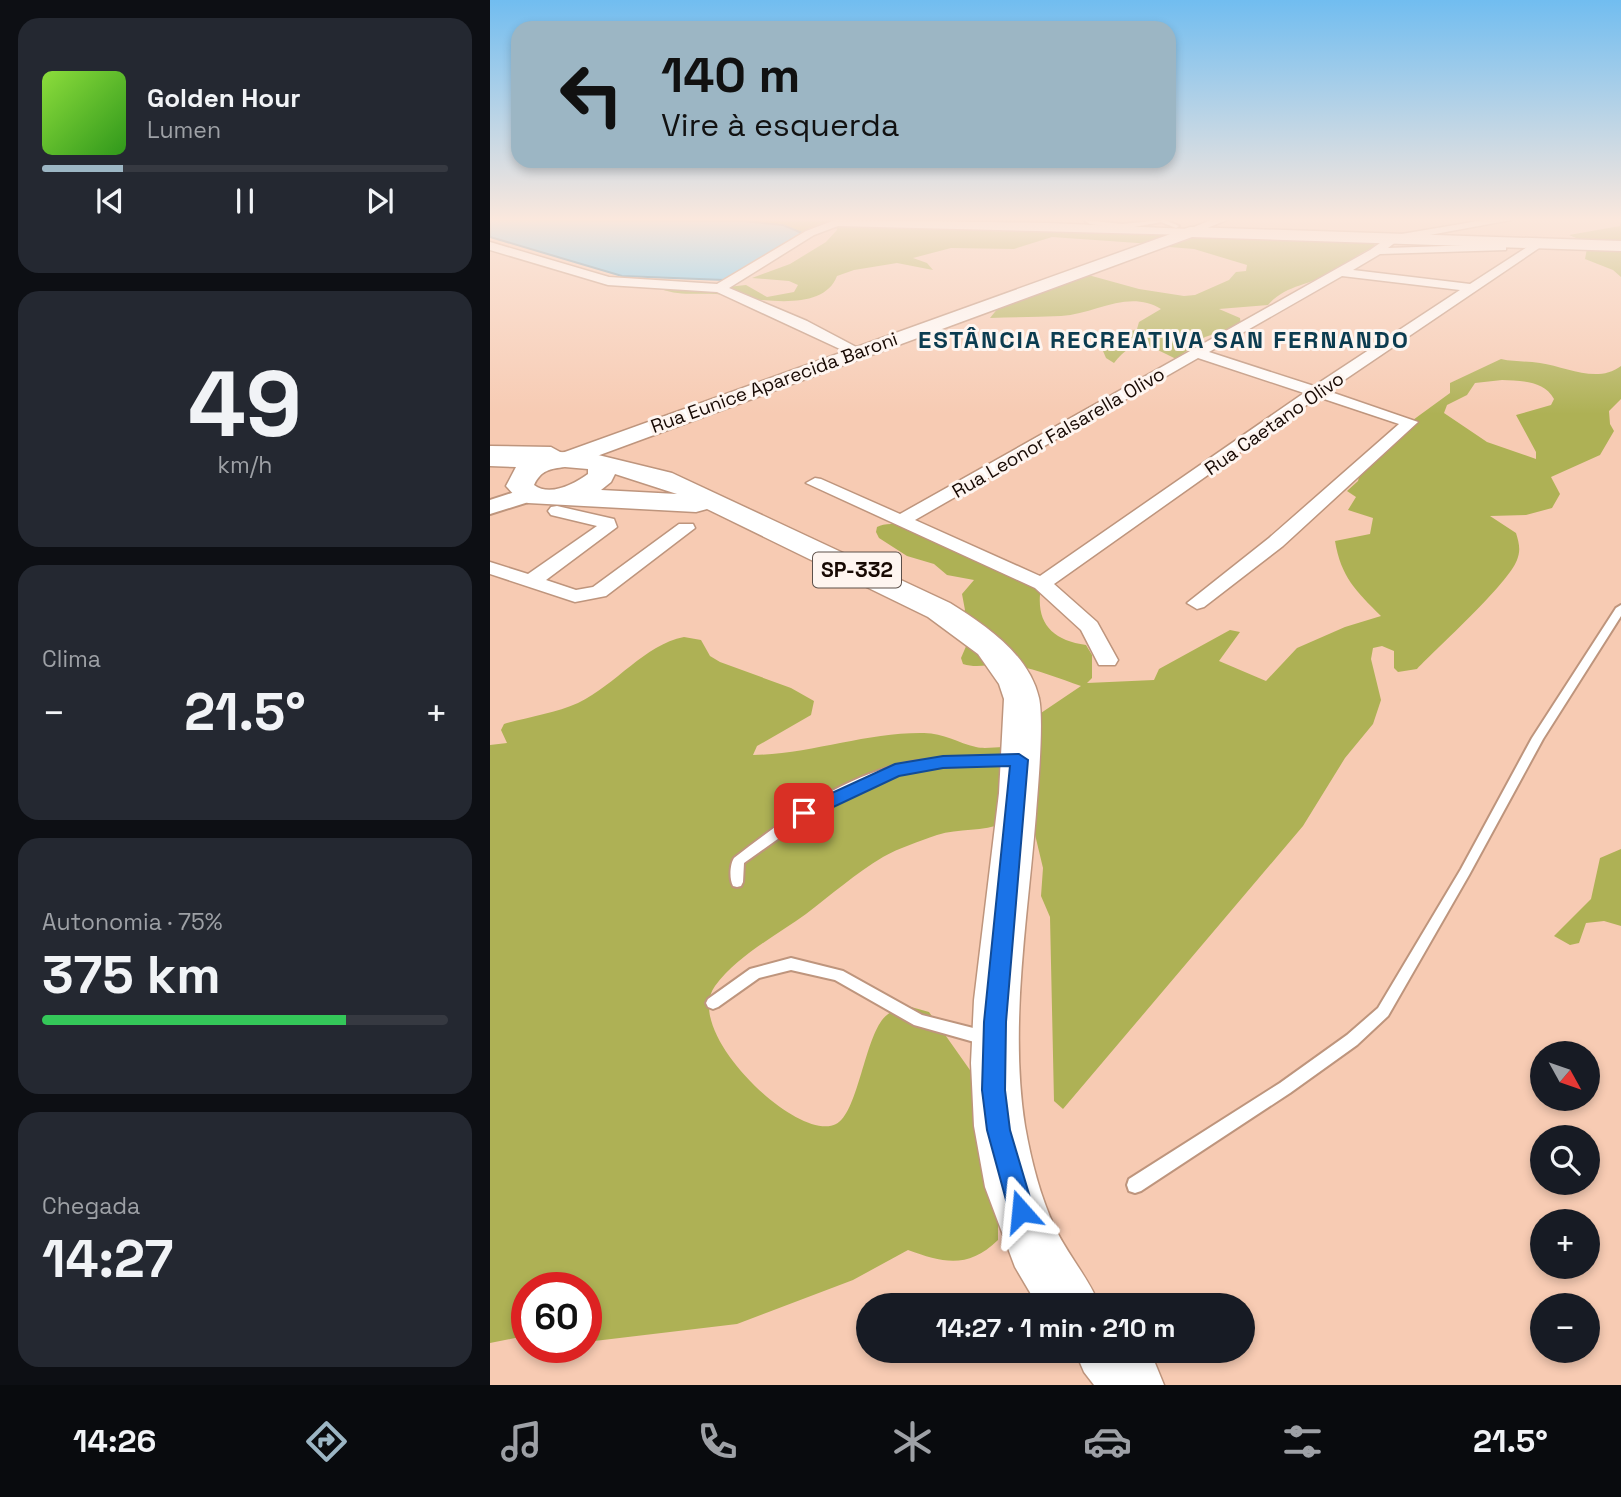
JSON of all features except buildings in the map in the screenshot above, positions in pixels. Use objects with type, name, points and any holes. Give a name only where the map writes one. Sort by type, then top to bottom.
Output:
[{"type":"main road","name":"Rua Eunice Aparecida Baroni","points":[[579,457],[1035,285]]},
{"type":"main road","name":"SP-332","points":[[490,458],[579,457],[658,477],[939,610],[969,629],[997,653],[1019,687],[1022,699],[995,1040],[994,1090],[1009,1175],[1027,1229],[1063,1293]]},
{"type":"main road","points":[[490,478],[524,486],[558,503],[602,476],[579,457],[532,469],[524,486]]},
{"type":"main road","name":"SP-332","points":[[558,503],[728,508]]},
{"type":"main road","points":[[1115,1363],[1133,1385]]},
{"type":"street","points":[[666,285],[719,288],[802,324],[855,352]]},
{"type":"street","points":[[719,288],[725,285]]},
{"type":"street","name":"Rua Leonor Falsarella Olivo","points":[[902,520],[1318,285]]},
{"type":"street","points":[[1445,285],[1473,288]]},
{"type":"street","name":"Rua Caetano Olivo","points":[[1042,583],[1317,391],[1478,285]]},
{"type":"street","points":[[1196,354],[1410,420],[1276,542],[1197,603]]},
{"type":"street","points":[[490,451],[551,452],[579,457]]},
{"type":"street","points":[[815,483],[1042,583],[1090,626],[1107,660]]},
{"type":"street","points":[[490,506],[524,486]]},
{"type":"street","points":[[531,581],[608,527],[607,523],[558,503]]},
{"type":"street","points":[[490,568],[575,596],[599,592],[686,528]]},
{"type":"lane","points":[[1135,1185],[1285,1087],[1352,1040],[1382,1012],[1465,873],[1538,738],[1621,608]]},
{"type":"lane","points":[[737,882],[738,861],[804,813],[895,770],[943,762],[1019,760]]},
{"type":"lane","points":[[713,1003],[755,973],[792,964],[838,975],[919,1021],[995,1040]]},
{"type":"shaded area","points":[[746,285],[767,297],[794,292],[798,285],[831,285],[816,296],[783,301],[661,289],[689,291]]},
{"type":"shaded area","points":[[1050,285],[1123,285],[1184,296],[1195,295],[1218,285],[1302,285],[1282,293],[1268,305],[1219,309],[1240,318],[1241,325],[1205,337],[1176,359],[1143,345],[1129,349],[1114,363],[1106,358],[1103,351],[1107,341],[1137,329],[1139,322],[1161,309],[1149,303],[1124,302],[1061,316],[990,318],[1003,302]]},
{"type":"shaded area","points":[[1501,359],[1540,363],[1592,374],[1602,374],[1621,366],[1621,399],[1609,411],[1610,424],[1614,431],[1600,455],[1551,477],[1560,494],[1552,508],[1526,515],[1490,516],[1516,533],[1519,547],[1517,560],[1501,584],[1417,669],[1398,672],[1394,668],[1394,651],[1382,646],[1373,648],[1371,659],[1381,700],[1373,724],[1345,758],[1303,826],[1063,1109],[1054,1101],[1050,917],[1041,896],[1043,868],[1032,822],[1038,715],[1081,686],[1016,666],[963,664],[961,658],[967,644],[950,630],[965,610],[962,594],[974,580],[947,575],[934,564],[907,556],[879,538],[877,527],[892,524],[934,534],[1041,587],[1041,610],[1048,627],[1063,639],[1086,645],[1092,655],[1092,678],[1087,683],[1154,680],[1159,669],[1230,630],[1240,632],[1219,661],[1266,681],[1297,648],[1345,627],[1381,616],[1351,583],[1338,554],[1335,541],[1370,534],[1373,518],[1348,510],[1356,497],[1347,491],[1358,481],[1365,455],[1450,393],[1450,383]],"holes":[[[1502,380],[1538,385],[1554,399],[1551,405],[1516,415],[1536,452],[1536,459],[1487,442],[1444,413],[1447,405],[1467,395],[1475,383]]]},
{"type":"shaded area","points":[[684,637],[701,640],[710,656],[720,662],[791,688],[814,701],[811,715],[757,746],[753,755],[796,751],[881,736],[931,733],[976,747],[1003,747],[1004,823],[988,828],[937,835],[883,857],[734,965],[715,986],[709,1006],[714,1030],[749,1080],[772,1101],[797,1117],[819,1126],[836,1124],[850,1107],[870,1045],[884,1018],[904,1005],[929,1012],[977,1080],[998,1168],[998,1240],[976,1256],[955,1261],[908,1250],[853,1280],[737,1324],[602,1340],[602,1272],[511,1272],[511,1339],[490,1343],[490,745],[507,743],[501,730],[504,724],[578,703],[643,656],[670,641]]},
{"type":"shaded area","points":[[1621,849],[1621,926],[1604,921],[1586,923],[1579,943],[1570,945],[1554,936],[1591,899],[1600,858]]},
{"type":"district","name":"ESTÂNCIA RECREATIVA SAN FERNANDO","points":[[1164,340]]},
{"type":"route","points":[[804,813],[895,770],[943,762],[1019,760],[1017,806],[995,1022],[994,1090],[1009,1175],[1021,1211]]}]
